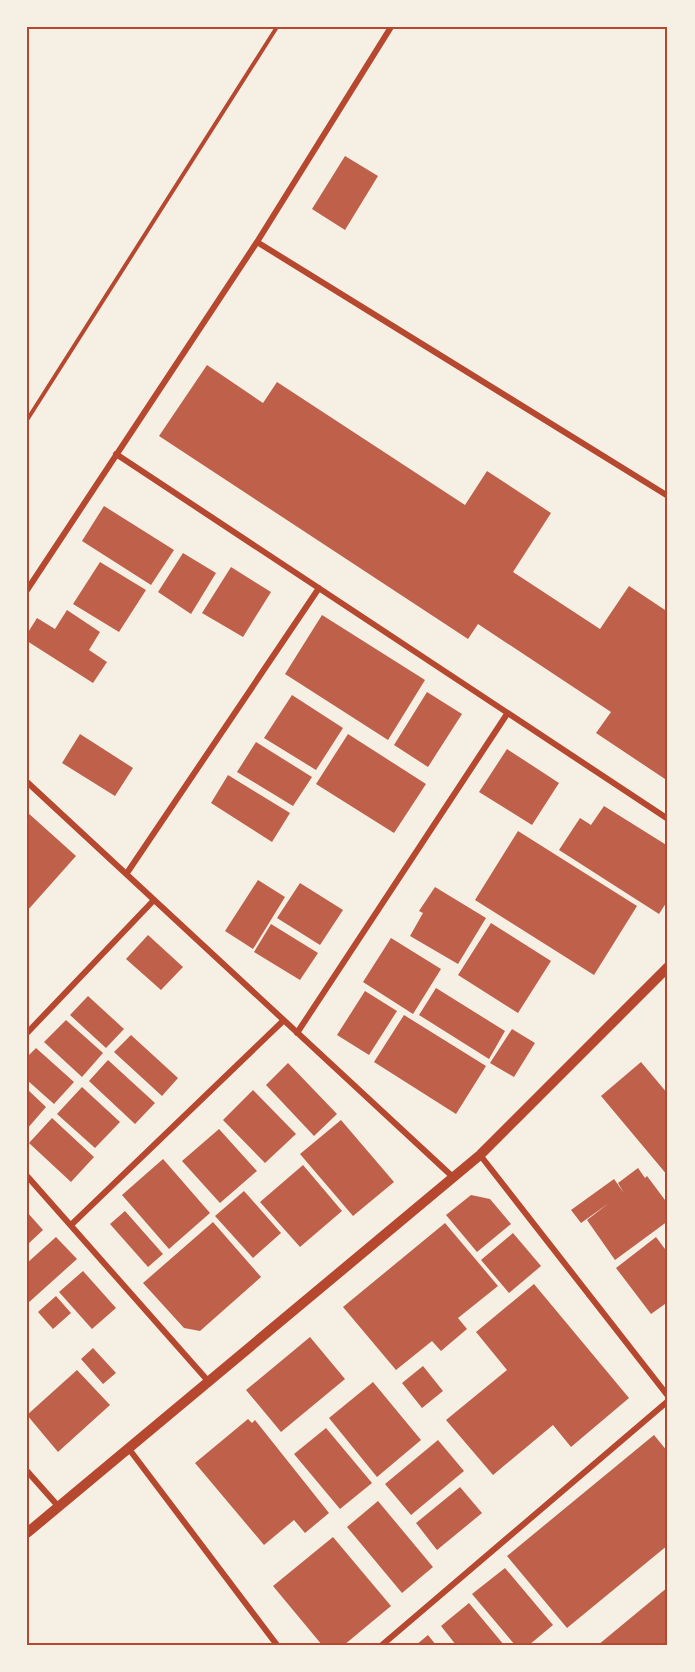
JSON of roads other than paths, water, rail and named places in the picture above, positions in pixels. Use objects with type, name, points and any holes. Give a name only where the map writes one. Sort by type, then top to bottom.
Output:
[{"type":"street","points":[[27,590],[257,242],[391,27]]},
{"type":"street","points":[[257,242],[668,496]]},
{"type":"street","points":[[116,454],[668,819]]},
{"type":"street","points":[[127,873],[320,588]]},
{"type":"street","points":[[297,1034],[507,714]]},
{"type":"street","points":[[27,782],[454,1178]]},
{"type":"street","points":[[27,1033],[153,901]]},
{"type":"street","points":[[27,1533],[454,1178],[480,1155],[668,967]]},
{"type":"street","points":[[71,1224],[283,1021]]},
{"type":"street","points":[[480,1155],[668,1396]]},
{"type":"street","points":[[27,1176],[209,1382]]},
{"type":"street","points":[[382,1645],[668,1401]]},
{"type":"street","points":[[129,1449],[277,1645]]},
{"type":"street","points":[[27,1471],[58,1506]]}]
